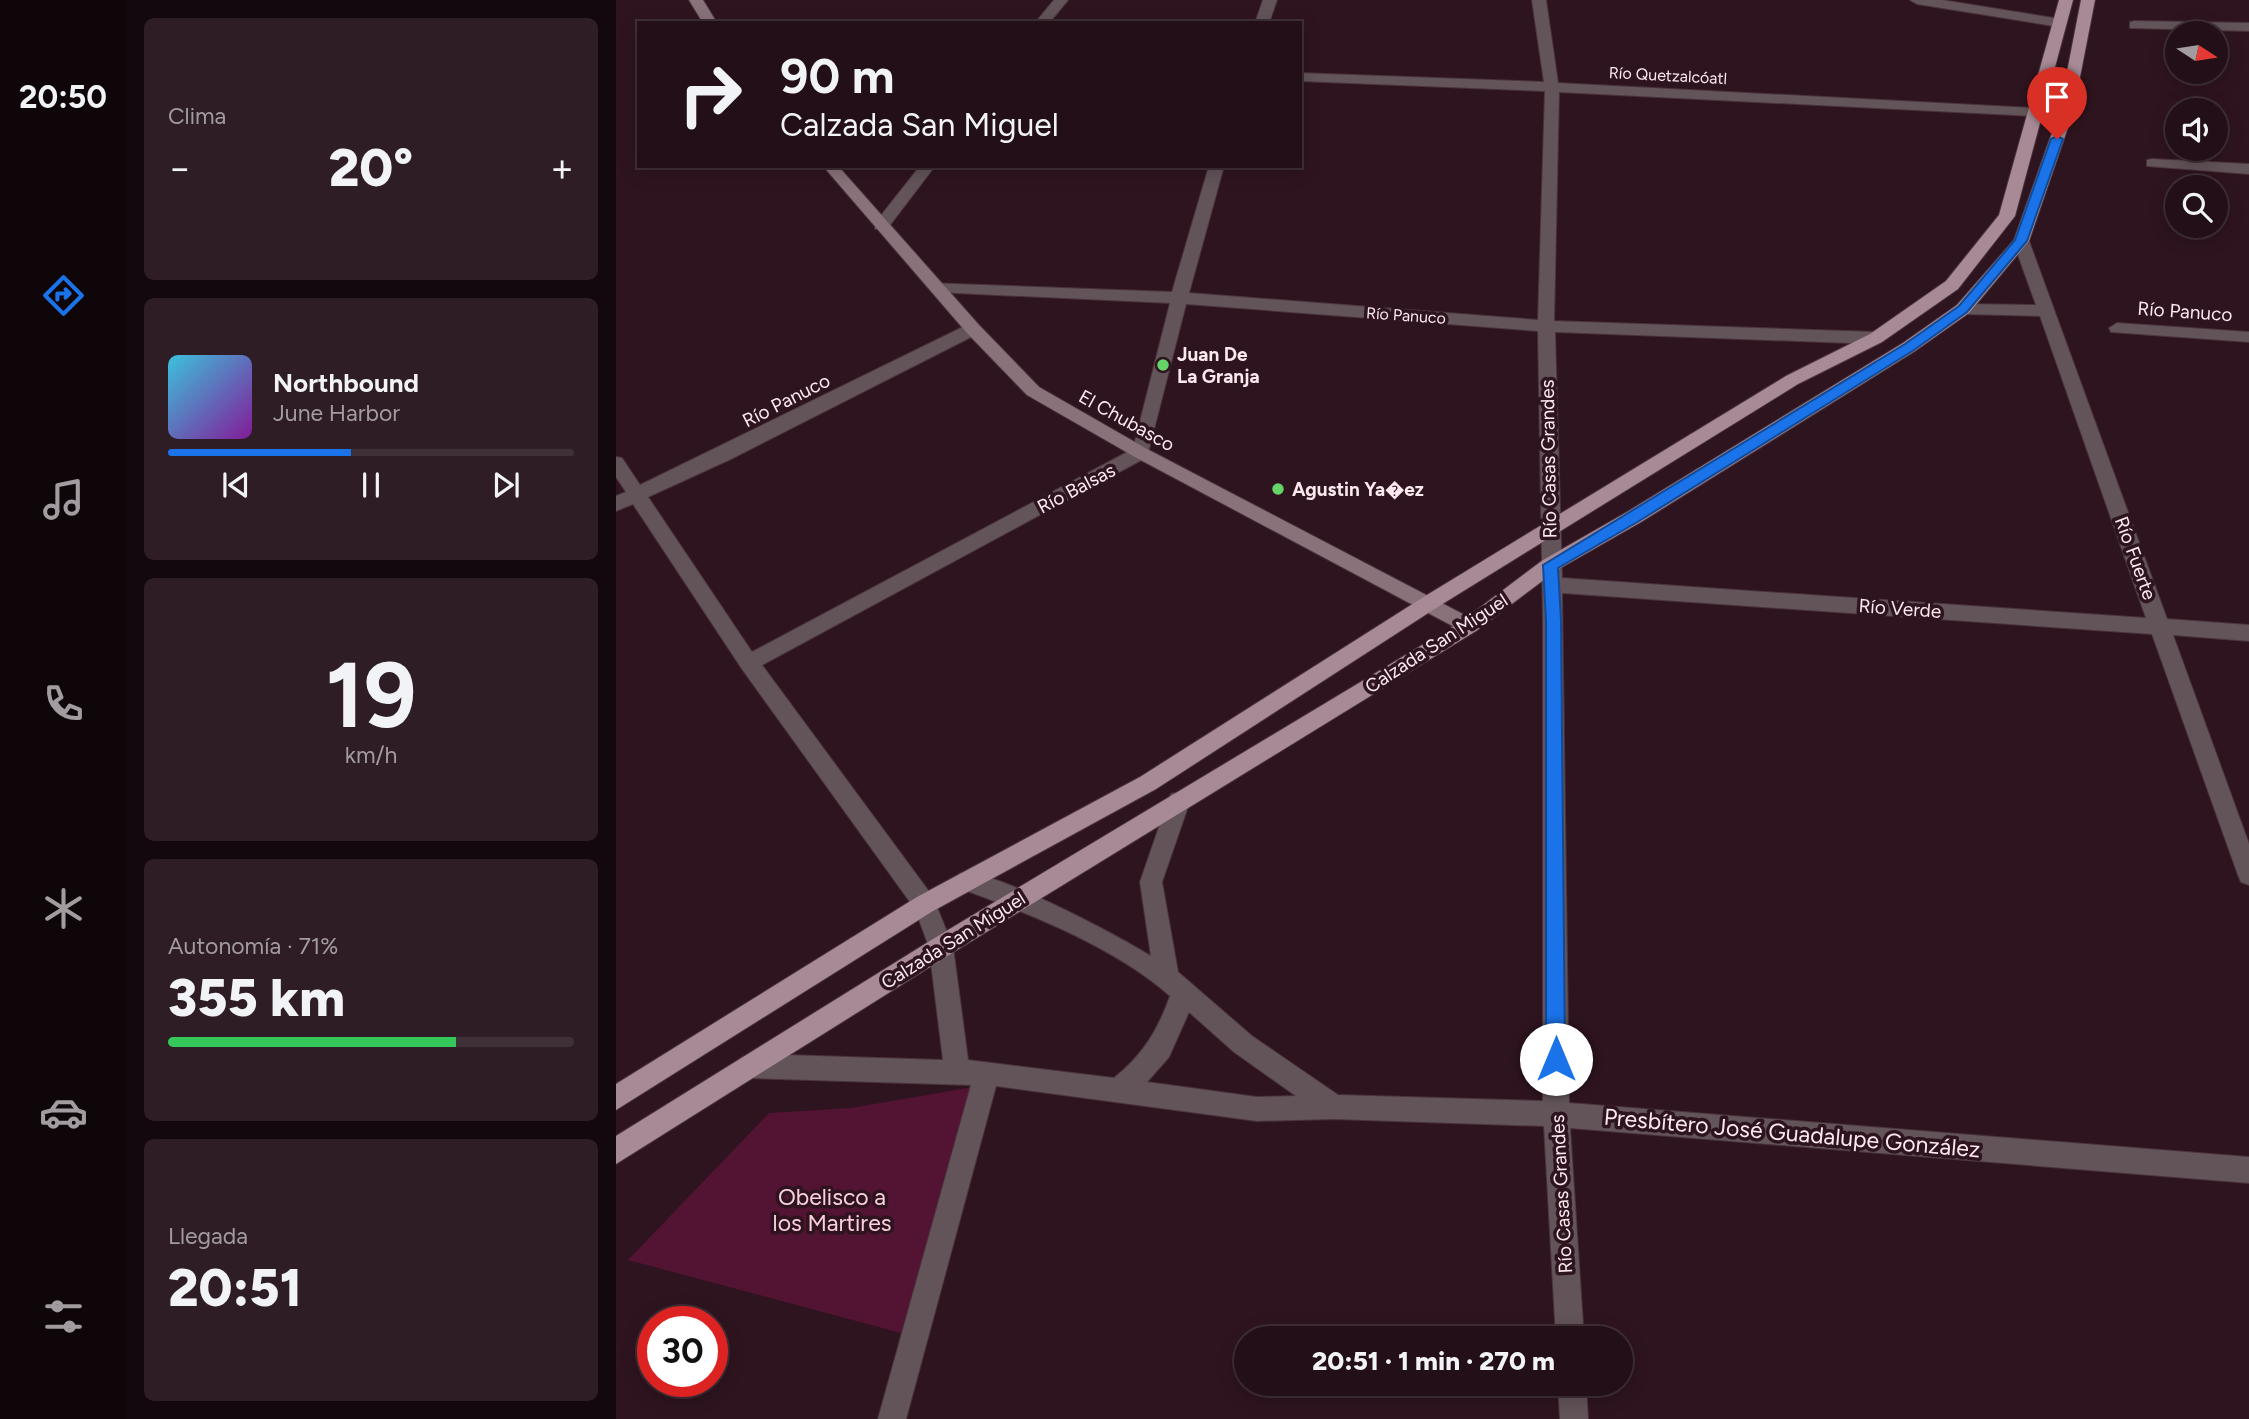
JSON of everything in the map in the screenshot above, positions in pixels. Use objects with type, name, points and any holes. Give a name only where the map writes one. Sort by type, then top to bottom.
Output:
[{"type":"main road","name":"Calzada San Miguel","points":[[616,1098],[925,904],[1148,783],[1429,603],[1792,380],[1876,338],[1952,285],[2007,216],[2033,112],[2066,0]]},
{"type":"main road","name":"Calzada San Miguel","points":[[616,1151],[941,947],[1551,575],[1634,517],[1909,347],[1963,309],[2021,241],[2066,113],[2088,0]]},
{"type":"street","points":[[696,0],[709,21]]},
{"type":"street","points":[[1044,21],[1061,0]]},
{"type":"street","points":[[1263,21],[1270,0]]},
{"type":"street","name":"Río Casas Grandes","points":[[1539,0],[1552,87],[1546,326],[1556,1114],[1569,1326]]},
{"type":"street","points":[[1917,0],[2060,23]]},
{"type":"street","points":[[2135,25],[2249,27]]},
{"type":"street","name":"Río Quetzalcóatl","points":[[1302,78],[1552,87],[2033,112]]},
{"type":"street","points":[[2152,163],[2249,169]]},
{"type":"street","name":"El Chubasco","points":[[832,168],[935,287],[1033,391],[1142,453],[1469,626]]},
{"type":"street","points":[[881,226],[926,168]]},
{"type":"street","points":[[1142,453],[1179,298],[1216,168]]},
{"type":"street","name":"Río Fuerte","points":[[2021,241],[2249,875]]},
{"type":"street","name":"Río Panuco","points":[[935,287],[1179,298],[1546,326],[1876,338]]},
{"type":"street","points":[[1963,309],[2047,312]]},
{"type":"street","name":"Río Panuco","points":[[2117,328],[2249,337]]},
{"type":"street","name":"Río Panuco","points":[[616,504],[725,454],[973,329]]},
{"type":"street","name":"Río Balsas","points":[[749,663],[1142,453]]},
{"type":"street","points":[[616,463],[749,663],[925,904],[941,947],[957,1073]]},
{"type":"street","name":"Río Verde","points":[[1551,575],[1607,586],[2249,633]]},
{"type":"street","points":[[1118,1090],[1143,1072],[1165,1044],[1175,986],[1151,883],[1179,801]]},
{"type":"street","points":[[967,881],[1019,899],[1108,941],[1175,986],[1243,1044],[1334,1107]]},
{"type":"street","name":"Presbítero José Guadalupe González","points":[[750,1066],[987,1073],[1257,1109],[1334,1107],[1556,1114],[2249,1170]]},
{"type":"street","points":[[892,1419],[987,1073]]},
{"type":"street","points":[[1573,1396],[1574,1419]]},
{"type":"green space","name":"Obelisco a los Martires","points":[[973,1087],[901,1333],[628,1260],[769,1113],[851,1108]]},
{"type":"place","name":"Juan De La Granja","points":[[1163,365]]},
{"type":"place","name":"Agustin Ya�ez","points":[[1278,489]]},
{"type":"route","points":[[1556,1059],[1553,620],[1550,565],[1634,517],[1909,347],[1963,309],[2021,241],[2057,139]]}]
